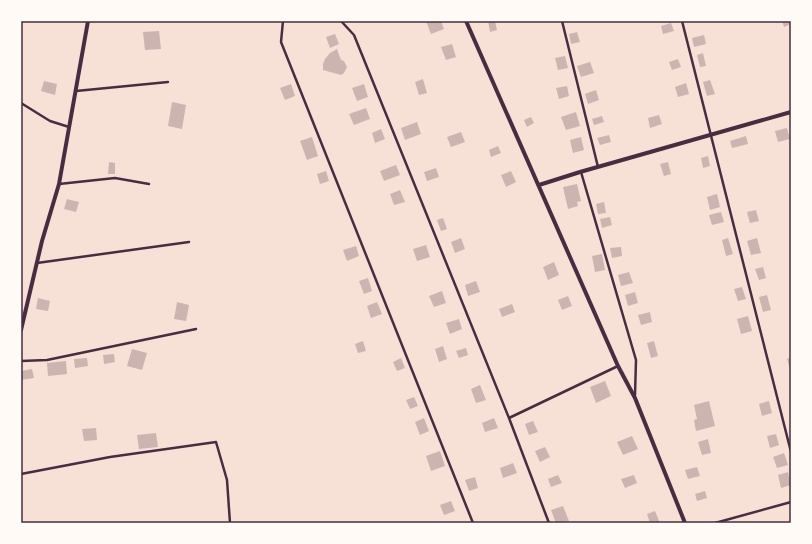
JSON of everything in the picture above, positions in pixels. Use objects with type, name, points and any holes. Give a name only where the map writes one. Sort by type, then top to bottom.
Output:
[{"type":"street","points":[[21,330],[36,263],[58,184],[88,21]]},
{"type":"street","points":[[466,21],[618,366],[635,398],[685,523]]},
{"type":"street","points":[[539,185],[791,112]]},
{"type":"lane","points":[[283,21],[281,42],[473,523]]},
{"type":"lane","points":[[341,21],[354,35],[509,418],[548,523]]},
{"type":"lane","points":[[562,21],[598,167]]},
{"type":"lane","points":[[682,21],[791,452]]},
{"type":"lane","points":[[76,91],[168,82]]},
{"type":"lane","points":[[21,103],[50,121],[69,127]]},
{"type":"lane","points":[[580,172],[636,360],[635,398]]},
{"type":"lane","points":[[58,184],[116,178],[149,184]]},
{"type":"lane","points":[[36,263],[189,242]]},
{"type":"lane","points":[[21,361],[47,360],[196,329]]},
{"type":"lane","points":[[509,418],[618,366]]},
{"type":"lane","points":[[21,474],[110,457],[216,442],[227,480],[230,523]]},
{"type":"lane","points":[[715,523],[791,502]]},
{"type":"building","points":[[426,21],[441,21],[444,29],[431,34]]},
{"type":"building","points":[[488,21],[495,21],[497,30],[490,32]]},
{"type":"building","points":[[782,21],[791,21],[791,24],[784,27]]},
{"type":"building","points":[[671,23],[674,31],[663,34],[661,26]]},
{"type":"building","points":[[159,31],[161,49],[145,50],[143,32]]},
{"type":"building","points":[[577,32],[580,42],[571,44],[569,34]]},
{"type":"building","points":[[335,34],[339,44],[330,48],[326,37]]},
{"type":"building","points":[[704,35],[706,44],[694,47],[692,38]]},
{"type":"building","points":[[452,44],[456,57],[446,60],[441,47]]},
{"type":"building","points":[[337,49],[341,60],[344,61],[347,67],[341,75],[323,70],[325,59],[330,53]]},
{"type":"building","points":[[703,53],[706,66],[700,67],[697,55]]},
{"type":"building","points":[[565,56],[568,68],[558,70],[555,58]]},
{"type":"building","points":[[678,59],[681,67],[672,70],[669,62]]},
{"type":"building","points":[[590,62],[594,73],[581,77],[577,66]]},
{"type":"building","points":[[423,79],[427,93],[419,95],[415,82]]},
{"type":"building","points":[[710,80],[715,94],[707,96],[703,82]]},
{"type":"building","points":[[44,81],[57,84],[55,95],[41,91]]},
{"type":"building","points":[[686,83],[689,94],[678,97],[675,87]]},
{"type":"building","points":[[291,84],[295,96],[285,100],[280,88]]},
{"type":"building","points":[[364,84],[368,97],[357,101],[352,88]]},
{"type":"building","points":[[567,86],[569,96],[559,99],[556,88]]},
{"type":"building","points":[[596,90],[599,100],[588,104],[585,94]]},
{"type":"building","points":[[172,102],[186,105],[182,129],[168,126]]},
{"type":"building","points":[[366,108],[370,119],[354,125],[349,114]]},
{"type":"building","points":[[576,112],[580,126],[566,130],[561,117]]},
{"type":"building","points":[[659,115],[662,124],[650,128],[648,118]]},
{"type":"building","points":[[602,116],[604,122],[594,125],[592,119]]},
{"type":"building","points":[[531,117],[534,123],[527,127],[524,120]]},
{"type":"building","points":[[417,122],[421,134],[405,140],[401,128]]},
{"type":"building","points":[[787,128],[790,139],[778,142],[775,131]]},
{"type":"building","points":[[381,129],[385,139],[375,143],[372,133]]},
{"type":"building","points":[[461,132],[465,142],[451,147],[447,137]]},
{"type":"building","points":[[609,135],[611,142],[600,145],[597,138]]},
{"type":"building","points":[[746,136],[748,144],[732,148],[730,141]]},
{"type":"building","points":[[312,137],[318,156],[307,160],[300,141]]},
{"type":"building","points":[[581,137],[584,150],[573,153],[570,140]]},
{"type":"building","points":[[498,146],[501,153],[491,157],[489,150]]},
{"type":"building","points":[[708,156],[710,166],[703,168],[701,158]]},
{"type":"building","points":[[109,162],[115,163],[115,174],[108,174]]},
{"type":"building","points":[[668,162],[671,174],[664,176],[660,164]]},
{"type":"building","points":[[396,165],[400,175],[384,181],[380,171]]},
{"type":"building","points":[[436,168],[439,177],[427,181],[424,172]]},
{"type":"building","points":[[326,171],[329,181],[320,184],[317,174]]},
{"type":"building","points":[[511,171],[516,182],[506,187],[501,175]]},
{"type":"building","points":[[577,184],[581,201],[577,202],[578,206],[568,209],[563,187]]},
{"type":"building","points":[[400,190],[405,202],[394,205],[390,194]]},
{"type":"building","points":[[717,194],[720,207],[710,210],[707,197]]},
{"type":"building","points":[[67,199],[79,202],[76,212],[64,209]]},
{"type":"building","points":[[604,202],[606,213],[598,214],[596,204]]},
{"type":"building","points":[[756,210],[759,221],[750,223],[747,212]]},
{"type":"building","points":[[721,212],[724,222],[712,225],[709,215]]},
{"type":"building","points":[[610,217],[612,225],[602,228],[600,219]]},
{"type":"building","points":[[443,218],[447,229],[441,231],[437,220]]},
{"type":"building","points":[[461,238],[465,249],[455,253],[451,242]]},
{"type":"building","points":[[728,238],[733,254],[726,256],[722,240]]},
{"type":"building","points":[[757,238],[761,253],[751,255],[747,241]]},
{"type":"building","points":[[426,245],[430,257],[417,261],[413,249]]},
{"type":"building","points":[[356,246],[359,256],[347,261],[343,250]]},
{"type":"building","points":[[621,247],[622,256],[612,258],[610,248]]},
{"type":"building","points":[[602,254],[605,270],[595,272],[592,256]]},
{"type":"building","points":[[554,262],[559,275],[548,280],[543,267]]},
{"type":"building","points":[[763,267],[766,278],[759,280],[755,269]]},
{"type":"building","points":[[629,272],[633,283],[621,286],[618,275]]},
{"type":"building","points":[[368,278],[372,291],[364,294],[359,281]]},
{"type":"building","points":[[476,281],[480,292],[468,296],[465,285]]},
{"type":"building","points":[[742,287],[746,299],[738,301],[734,289]]},
{"type":"building","points":[[442,291],[446,303],[434,307],[429,296]]},
{"type":"building","points":[[635,292],[638,303],[628,306],[625,295]]},
{"type":"building","points":[[767,295],[771,310],[763,312],[759,297]]},
{"type":"building","points":[[568,296],[572,306],[562,310],[558,300]]},
{"type":"building","points":[[38,298],[50,301],[48,311],[36,309]]},
{"type":"building","points":[[177,302],[189,305],[186,321],[174,319]]},
{"type":"building","points":[[377,302],[382,314],[371,318],[367,306]]},
{"type":"building","points":[[512,304],[515,312],[502,317],[499,309]]},
{"type":"building","points":[[650,312],[652,322],[641,325],[638,315]]},
{"type":"building","points":[[748,316],[752,331],[741,334],[737,319]]},
{"type":"building","points":[[459,319],[462,329],[450,334],[446,323]]},
{"type":"building","points":[[363,341],[366,351],[358,353],[355,344]]},
{"type":"building","points":[[654,341],[658,356],[651,358],[647,343]]},
{"type":"building","points":[[443,346],[447,359],[439,362],[435,349]]},
{"type":"building","points":[[466,348],[468,355],[459,358],[456,351]]},
{"type":"building","points":[[132,349],[147,353],[142,370],[127,366]]},
{"type":"building","points":[[114,354],[115,362],[104,364],[103,355]]},
{"type":"building","points":[[791,357],[791,373],[787,359]]},
{"type":"building","points":[[87,358],[88,366],[75,368],[74,359]]},
{"type":"building","points":[[401,358],[405,368],[397,371],[393,362]]},
{"type":"building","points":[[66,361],[67,374],[48,376],[47,363]]},
{"type":"building","points":[[32,369],[34,378],[21,380],[21,371]]},
{"type":"building","points":[[605,381],[611,396],[596,403],[590,387]]},
{"type":"building","points":[[480,385],[486,400],[476,403],[471,389]]},
{"type":"building","points":[[414,397],[418,406],[410,409],[406,400]]},
{"type":"building","points":[[709,401],[715,426],[696,431],[694,420],[697,419],[694,405]]},
{"type":"building","points":[[769,401],[772,413],[762,416],[759,404]]},
{"type":"building","points":[[424,418],[429,431],[420,435],[415,422]]},
{"type":"building","points":[[494,418],[498,428],[485,432],[482,423]]},
{"type":"building","points":[[533,421],[538,432],[529,435],[525,424]]},
{"type":"building","points":[[96,428],[97,440],[84,441],[82,429]]},
{"type":"building","points":[[156,433],[158,447],[139,449],[137,435]]},
{"type":"building","points":[[776,434],[779,445],[770,448],[767,436]]},
{"type":"building","points":[[632,436],[638,449],[623,455],[617,442]]},
{"type":"building","points":[[708,439],[711,453],[702,455],[698,442]]},
{"type":"building","points":[[545,447],[550,457],[540,462],[535,451]]},
{"type":"building","points":[[440,451],[445,466],[431,471],[426,456]]},
{"type":"building","points":[[784,453],[788,465],[777,468],[773,457]]},
{"type":"building","points":[[513,463],[517,473],[503,478],[500,468]]},
{"type":"building","points":[[697,467],[700,476],[688,479],[685,470]]},
{"type":"building","points":[[788,472],[791,485],[781,488],[778,475]]},
{"type":"building","points":[[558,475],[562,483],[551,487],[548,479]]},
{"type":"building","points":[[634,475],[637,483],[625,488],[621,479]]},
{"type":"building","points":[[475,477],[478,488],[469,491],[465,480]]},
{"type":"building","points":[[705,491],[707,498],[697,501],[695,494]]},
{"type":"building","points":[[451,501],[455,511],[444,515],[440,505]]},
{"type":"building","points":[[563,506],[569,521],[556,523],[551,510]]},
{"type":"building","points":[[655,511],[660,523],[650,523],[647,514]]}]
